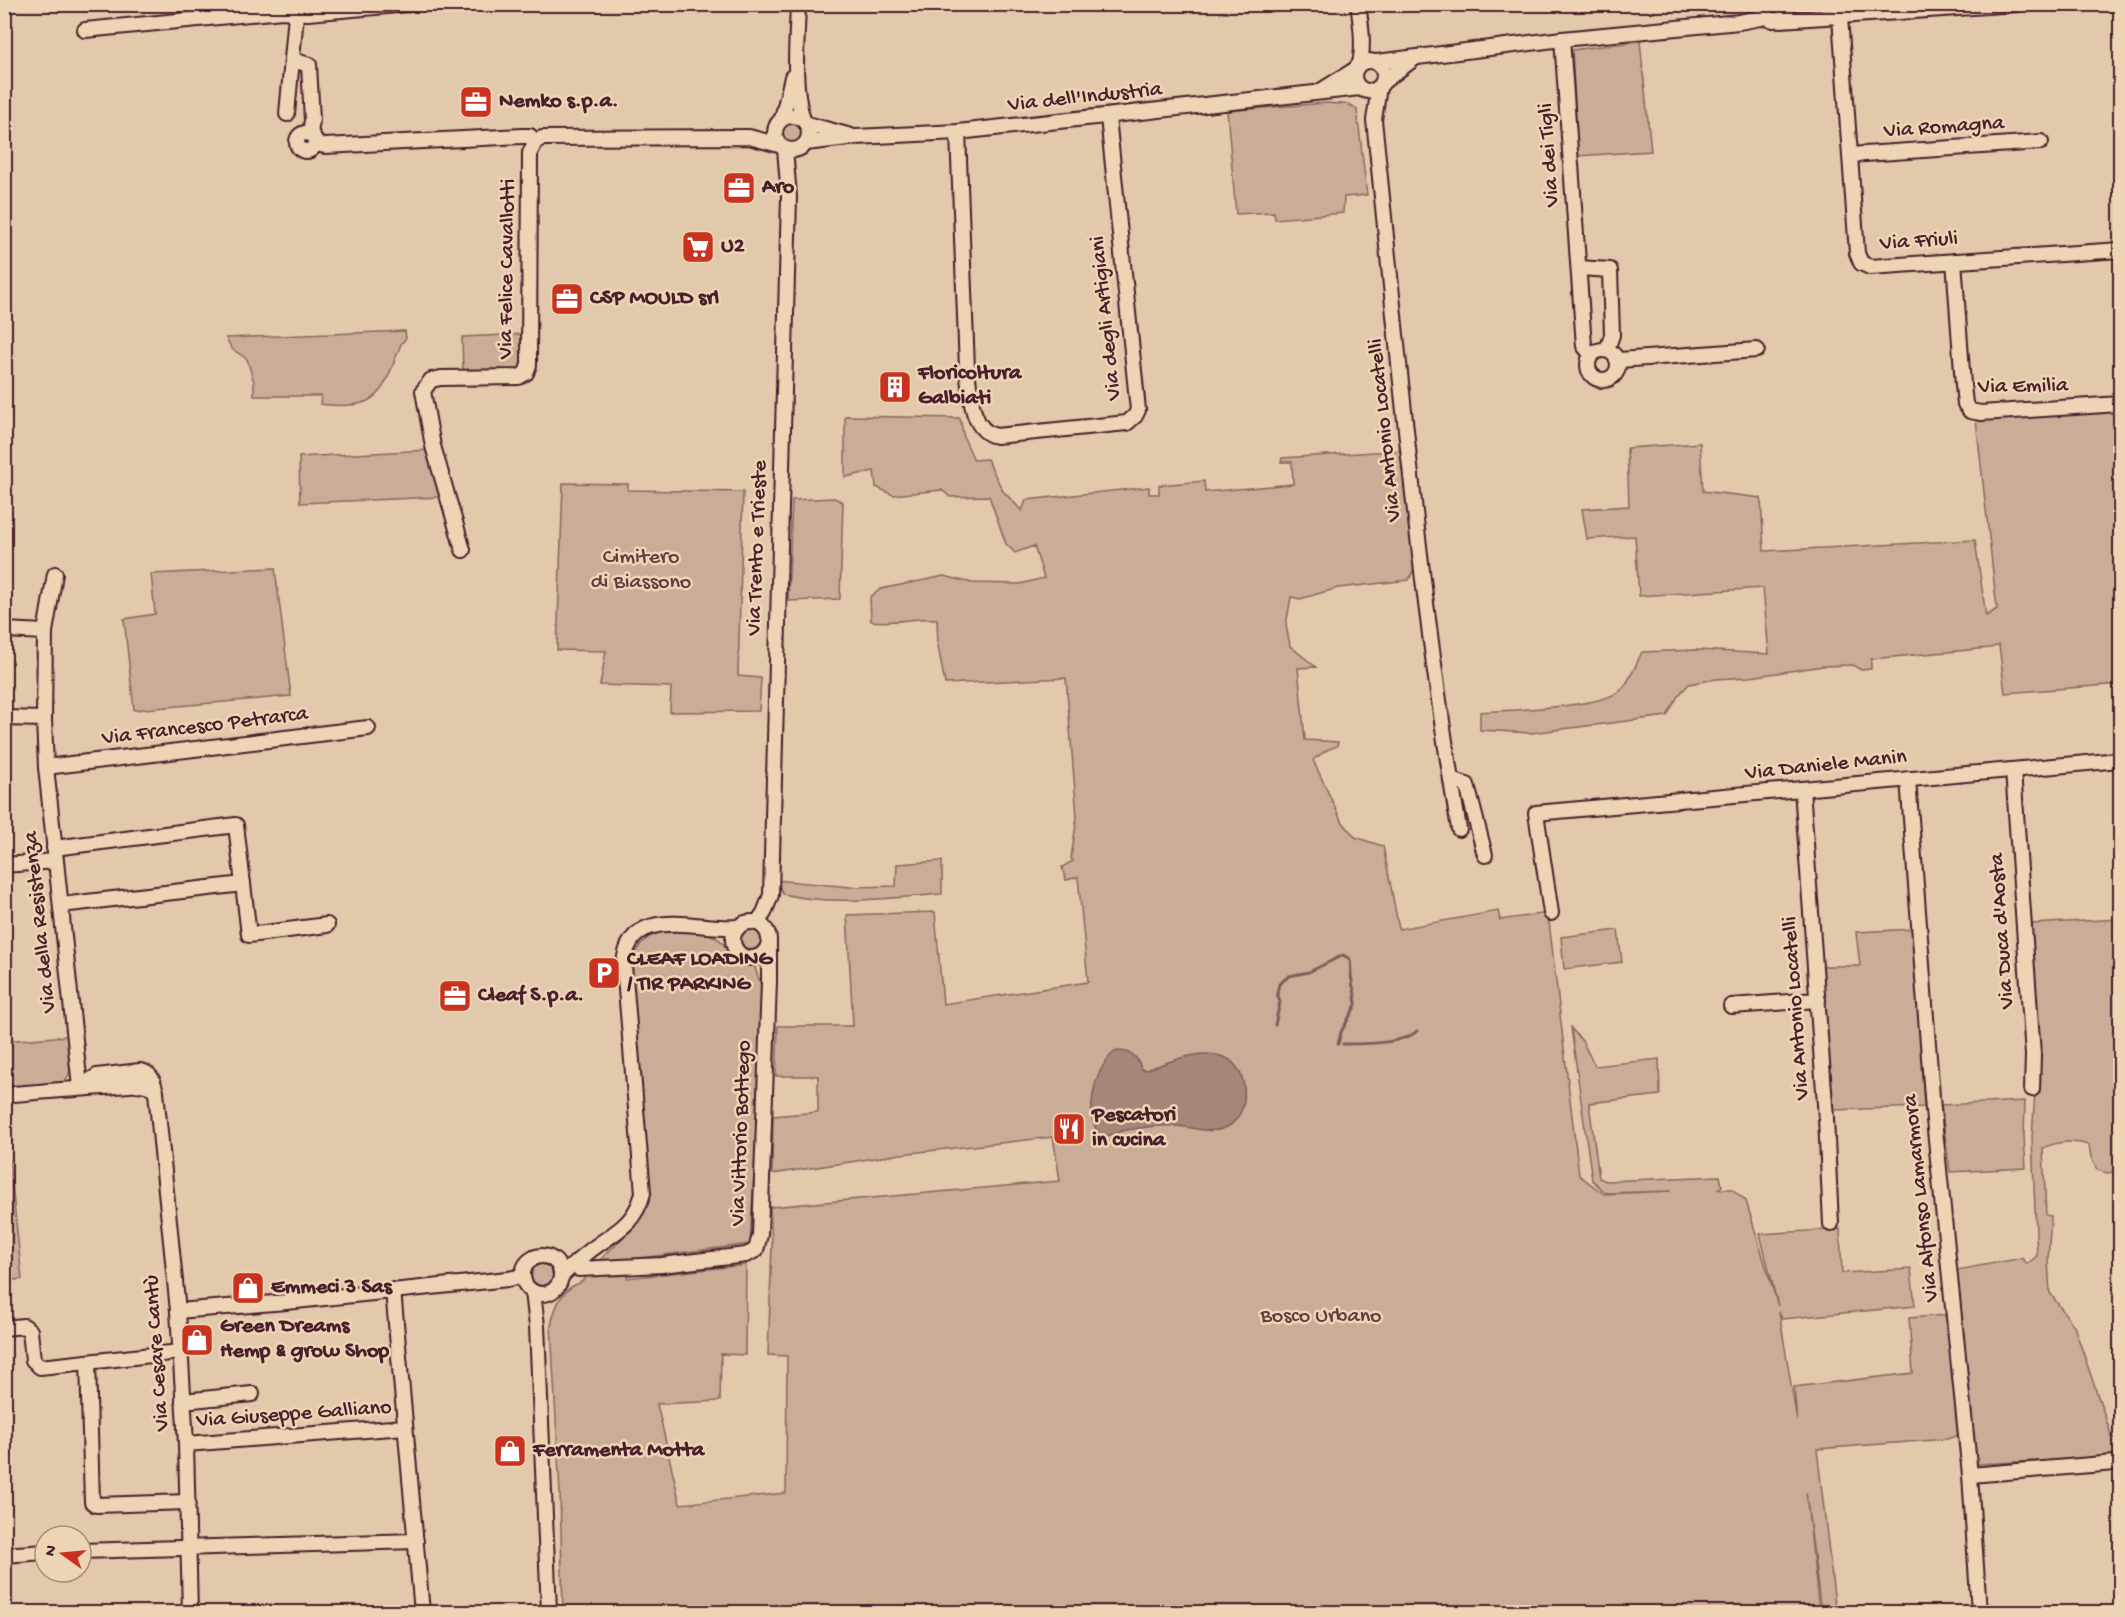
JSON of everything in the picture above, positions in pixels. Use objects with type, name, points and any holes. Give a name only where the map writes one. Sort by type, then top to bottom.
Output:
[{"type":"street","points":[[85,30],[297,8],[308,13],[409,4]]},
{"type":"street","name":"Via Trento e Trieste","points":[[789,197],[804,145],[809,137],[798,103],[798,4]]},
{"type":"street","points":[[1358,4],[1366,64]]},
{"type":"street","points":[[1767,12],[1821,18],[2017,4]]},
{"type":"street","points":[[1317,93],[1366,64],[1562,39],[1739,22],[1767,12],[1788,12],[1788,6],[1821,18]]},
{"type":"street","points":[[287,114],[297,8]]},
{"type":"street","name":"Via Friuli","points":[[1840,16],[1857,253],[1861,263],[1870,267],[2121,250]]},
{"type":"street","name":"Via dei Tigli","points":[[1562,39],[1584,346],[1591,354],[1587,363],[1588,370],[1595,378],[1604,381],[1612,378],[1619,360]]},
{"type":"street","points":[[1366,64],[1354,76],[1362,88],[1371,90],[1420,56]]},
{"type":"street","points":[[293,60],[309,65],[312,139],[325,146],[523,136],[530,136],[535,142],[542,138],[749,137],[794,151],[804,145]]},
{"type":"street","name":"Via Trento e Trieste","points":[[757,923],[771,895],[789,197],[782,147],[774,135],[797,60]]},
{"type":"street","points":[[1366,64],[1383,69],[1381,84]]},
{"type":"street","name":"Via Antonio Locatelli","points":[[1374,120],[1381,84]]},
{"type":"street","name":"Via Antonio Locatelli","points":[[1362,88],[1374,120],[1418,535],[1443,734],[1459,829]]},
{"type":"street","name":"Via dell'Industria","points":[[804,145],[856,137],[958,132],[1108,117],[1362,88]]},
{"type":"street","points":[[749,137],[789,116],[796,116],[805,122]]},
{"type":"street","name":"Via degli Artigiani","points":[[958,132],[967,369],[978,425],[983,432],[996,436],[1127,423],[1138,410],[1108,117]]},
{"type":"street","name":"Via dell'Industria","points":[[805,122],[856,137]]},
{"type":"street","name":"Via Felice Cavallotti","points":[[463,550],[433,446],[423,391],[431,380],[441,378],[519,377],[526,373],[529,364],[530,153],[535,142]]},
{"type":"street","name":"Via Romagna","points":[[1850,155],[2041,142]]},
{"type":"street","name":"Via Emilia","points":[[1954,261],[1962,385],[1965,404],[1970,411],[1981,413],[2121,404]]},
{"type":"street","points":[[1579,268],[1610,270],[1612,335],[1607,350]]},
{"type":"street","points":[[1591,354],[1599,350],[1607,350],[1614,352],[1619,360],[1757,350]]},
{"type":"street","name":"Via della Resistenza","points":[[55,574],[45,632],[46,767],[80,1087]]},
{"type":"street","points":[[4,630],[45,632]]},
{"type":"street","points":[[4,718],[44,719]]},
{"type":"street","name":"Via Francesco Petrarca","points":[[46,767],[368,728]]},
{"type":"street","name":"Via Daniele Manin","points":[[1551,913],[1536,813],[2121,760]]},
{"type":"street","name":"Via Duca d'Aosta","points":[[2013,770],[2032,1055],[2032,1089]]},
{"type":"street","name":"Via Alfonso Lamarmora","points":[[1908,779],[1933,1110],[1971,1475],[1979,1612]]},
{"type":"street","points":[[1451,780],[1467,785],[1485,855]]},
{"type":"street","name":"Via Antonio Locatelli","points":[[1802,789],[1818,1000],[1831,1224]]},
{"type":"street","points":[[4,865],[55,854],[236,825],[249,935],[327,925]]},
{"type":"street","points":[[61,905],[243,884]]},
{"type":"street","name":"Via Trento e Trieste","points":[[769,900],[769,938]]},
{"type":"street","points":[[537,1326],[561,1276],[586,1253],[624,1227],[636,1211],[643,1193],[624,971],[627,949],[638,933],[652,926],[680,924],[724,928],[738,927],[748,922],[764,927],[769,938],[766,951],[754,959]]},
{"type":"street","points":[[707,927],[732,942],[740,954],[754,959],[769,982]]},
{"type":"street","points":[[732,942],[738,927]]},
{"type":"street","name":"Via Vittorio Bottego","points":[[579,1269],[662,1265],[746,1254],[756,1250],[760,1235],[769,938]]},
{"type":"street","points":[[1731,1006],[1818,1000]]},
{"type":"street","name":"Via Cesare Cantù","points":[[80,1087],[142,1084],[156,1092],[178,1311],[186,1444],[190,1612]]},
{"type":"street","points":[[4,1095],[80,1087]]},
{"type":"street","points":[[178,1311],[508,1279],[518,1277],[523,1273],[526,1265],[535,1257],[547,1256],[556,1261],[568,1261],[586,1253]]},
{"type":"street","points":[[556,1261],[561,1276]]},
{"type":"street","points":[[523,1273],[526,1285],[533,1292],[544,1294],[554,1289]]},
{"type":"street","points":[[393,1290],[422,1612]]},
{"type":"street","points":[[533,1292],[537,1326],[549,1612]]},
{"type":"street","points":[[4,1328],[24,1326],[30,1331],[33,1360],[40,1367],[180,1352]]},
{"type":"street","points":[[88,1362],[92,1502],[96,1505],[188,1502]]},
{"type":"street","points":[[183,1401],[252,1394]]},
{"type":"street","name":"Via Giuseppe Galliano","points":[[186,1444],[405,1427]]},
{"type":"street","points":[[1971,1475],[2121,1464]]},
{"type":"street","points":[[93,1551],[416,1541]]},
{"type":"street","points":[[4,1555],[33,1553]]},
{"type":"green space","points":[[1640,41],[1651,151],[1578,156],[1572,50]]},
{"type":"green space","points":[[1327,103],[1347,104],[1357,110],[1367,195],[1344,197],[1343,213],[1275,219],[1274,212],[1236,214],[1227,111]]},
{"type":"green space","points":[[793,121],[802,124],[805,133],[802,142],[793,145],[784,142],[781,133],[784,124]]},
{"type":"green space","points":[[405,331],[406,338],[401,344],[383,387],[367,401],[355,405],[320,404],[321,396],[254,396],[254,382],[247,359],[232,349],[226,338]]},
{"type":"green space","points":[[525,334],[524,368],[519,372],[463,373],[462,337]]},
{"type":"green space","points":[[2120,411],[2120,684],[2005,693],[1999,645],[1990,648],[1871,659],[1871,669],[1861,670],[1853,665],[1823,666],[1689,684],[1678,696],[1667,716],[1531,733],[1480,730],[1480,712],[1555,707],[1597,700],[1612,695],[1625,685],[1642,652],[1697,650],[1769,654],[1763,588],[1639,596],[1635,536],[1587,539],[1582,509],[1629,506],[1627,448],[1700,443],[1703,491],[1761,498],[1764,551],[1975,540],[1986,616],[1997,609],[1976,420]]},
{"type":"green space","name":"Bosco Urbano","points":[[845,416],[960,418],[964,438],[974,460],[987,459],[1003,491],[1022,511],[1026,500],[1149,487],[1149,494],[1159,494],[1159,485],[1204,481],[1205,492],[1293,484],[1292,462],[1281,462],[1282,458],[1405,450],[1417,561],[1409,580],[1338,588],[1300,599],[1291,597],[1286,625],[1290,646],[1316,667],[1298,668],[1305,740],[1338,742],[1337,746],[1313,760],[1341,820],[1355,837],[1383,846],[1399,929],[1498,911],[1500,920],[1548,913],[1579,1175],[1604,1194],[1671,1191],[1606,1193],[1592,1180],[1571,1028],[1582,1041],[1595,1066],[1659,1059],[1660,1095],[1589,1103],[1599,1178],[1606,1181],[1720,1176],[1722,1186],[1718,1189],[1732,1189],[1746,1201],[1778,1306],[1760,1234],[1840,1229],[1842,1273],[1911,1269],[1915,1306],[1782,1319],[1779,1311],[1797,1421],[1794,1387],[1913,1373],[1909,1318],[1946,1315],[1959,1435],[1947,1439],[1817,1449],[1835,1604],[1830,1612],[1821,1612],[1806,1492],[1819,1612],[563,1612],[560,1493],[551,1326],[564,1294],[568,1289],[584,1280],[597,1263],[626,1235],[638,1219],[647,1198],[650,1184],[631,967],[640,945],[649,937],[662,932],[706,932],[720,940],[738,962],[754,965],[764,994],[750,1244],[625,1260],[627,1278],[746,1265],[745,1355],[721,1354],[720,1401],[657,1404],[680,1504],[786,1493],[787,1356],[768,1355],[772,1245],[770,1207],[1060,1181],[1053,1137],[901,1154],[772,1174],[773,1116],[818,1112],[818,1076],[776,1076],[778,1026],[853,1026],[847,915],[935,912],[943,1004],[1088,982],[1078,877],[1066,880],[1062,867],[1073,861],[1071,858],[1077,817],[1066,678],[945,684],[938,646],[937,619],[871,621],[870,597],[881,589],[944,576],[972,583],[1020,584],[1044,578],[1034,546],[1015,553],[1006,544],[989,496],[950,497],[942,490],[893,495],[876,487],[874,471],[845,477]]},
{"type":"green space","points":[[429,450],[440,497],[300,503],[299,457]]},
{"type":"green space","name":"Cimitero di Biassono","points":[[563,483],[628,484],[628,490],[743,492],[738,676],[761,678],[759,711],[670,712],[671,687],[600,685],[606,651],[557,650]]},
{"type":"green space","points":[[834,498],[843,502],[840,599],[788,601],[792,500]]},
{"type":"green space","points":[[275,568],[291,696],[134,710],[124,619],[155,614],[151,574]]},
{"type":"green space","points":[[942,861],[942,894],[862,900],[822,900],[783,894],[776,880],[851,887],[896,886],[897,864]]},
{"type":"green space","points":[[2120,919],[2120,1171],[2107,1173],[2097,1170],[2089,1145],[2066,1142],[2043,1148],[2046,1215],[2051,1216],[2048,1260],[2050,1293],[2074,1326],[2112,1437],[2120,1438],[2120,1457],[1977,1464],[1957,1270],[2022,1258],[2027,1264],[2037,1256],[2032,1138],[2037,1061],[2037,1012],[2031,924]]},
{"type":"green space","points":[[751,929],[760,932],[763,941],[760,950],[751,953],[742,950],[739,941],[742,932]]},
{"type":"green space","points":[[1914,929],[1924,1107],[1833,1110],[1822,966],[1860,966],[1856,932]]},
{"type":"green space","points":[[1618,930],[1622,962],[1564,969],[1561,937]]},
{"type":"green space","points":[[67,1036],[71,1068],[67,1079],[62,1083],[5,1088],[5,1041]]},
{"type":"green space","points":[[2025,1101],[2026,1168],[1950,1172],[1941,1105]]},
{"type":"green space","points":[[5,1117],[22,1279],[4,1281]]},
{"type":"green space","points":[[541,1264],[550,1267],[553,1276],[550,1285],[541,1288],[532,1285],[529,1276],[532,1267]]},
{"type":"shaded area","points":[[1116,1051],[1132,1054],[1141,1069],[1145,1070],[1202,1054],[1221,1056],[1237,1068],[1242,1078],[1244,1101],[1241,1111],[1235,1121],[1221,1129],[1158,1126],[1101,1136],[1092,1117],[1094,1092],[1102,1068]]},
{"type":"waterway","points":[[1311,971],[1343,955],[1350,959],[1351,973]]},
{"type":"waterway","points":[[1275,1025],[1280,1002],[1277,993],[1279,984],[1289,976],[1309,972]]},
{"type":"waterway","points":[[1351,975],[1353,987]]},
{"type":"waterway","points":[[1354,989],[1356,1003]]},
{"type":"waterway","points":[[1338,1044],[1341,1032],[1356,1005]]},
{"type":"waterway","points":[[1343,1044],[1393,1041],[1417,1031]]},
{"type":"waterway","points":[[1096,1139],[1097,1133]]},
{"type":"place","name":"Nemko s.p.a.","points":[[476,102]]},
{"type":"place","name":"Aro","points":[[739,188]]},
{"type":"place","name":"U2","points":[[698,247]]},
{"type":"place","name":"CSP MOULD srl","points":[[567,299]]},
{"type":"place","name":"Floricoltura Galbiati","points":[[895,387]]},
{"type":"place","name":"CLEAF LOADING / TIR PARKING","points":[[604,973]]},
{"type":"place","name":"Cleaf S.p.a.","points":[[455,996]]},
{"type":"place","name":"Pescatori in cucina","points":[[1069,1129]]},
{"type":"place","name":"Emmeci 3 Sas","points":[[248,1288]]},
{"type":"place","name":"Green Dreams Hemp & grow Shop","points":[[197,1340]]},
{"type":"place","name":"Ferramenta Motta","points":[[510,1451]]}]
